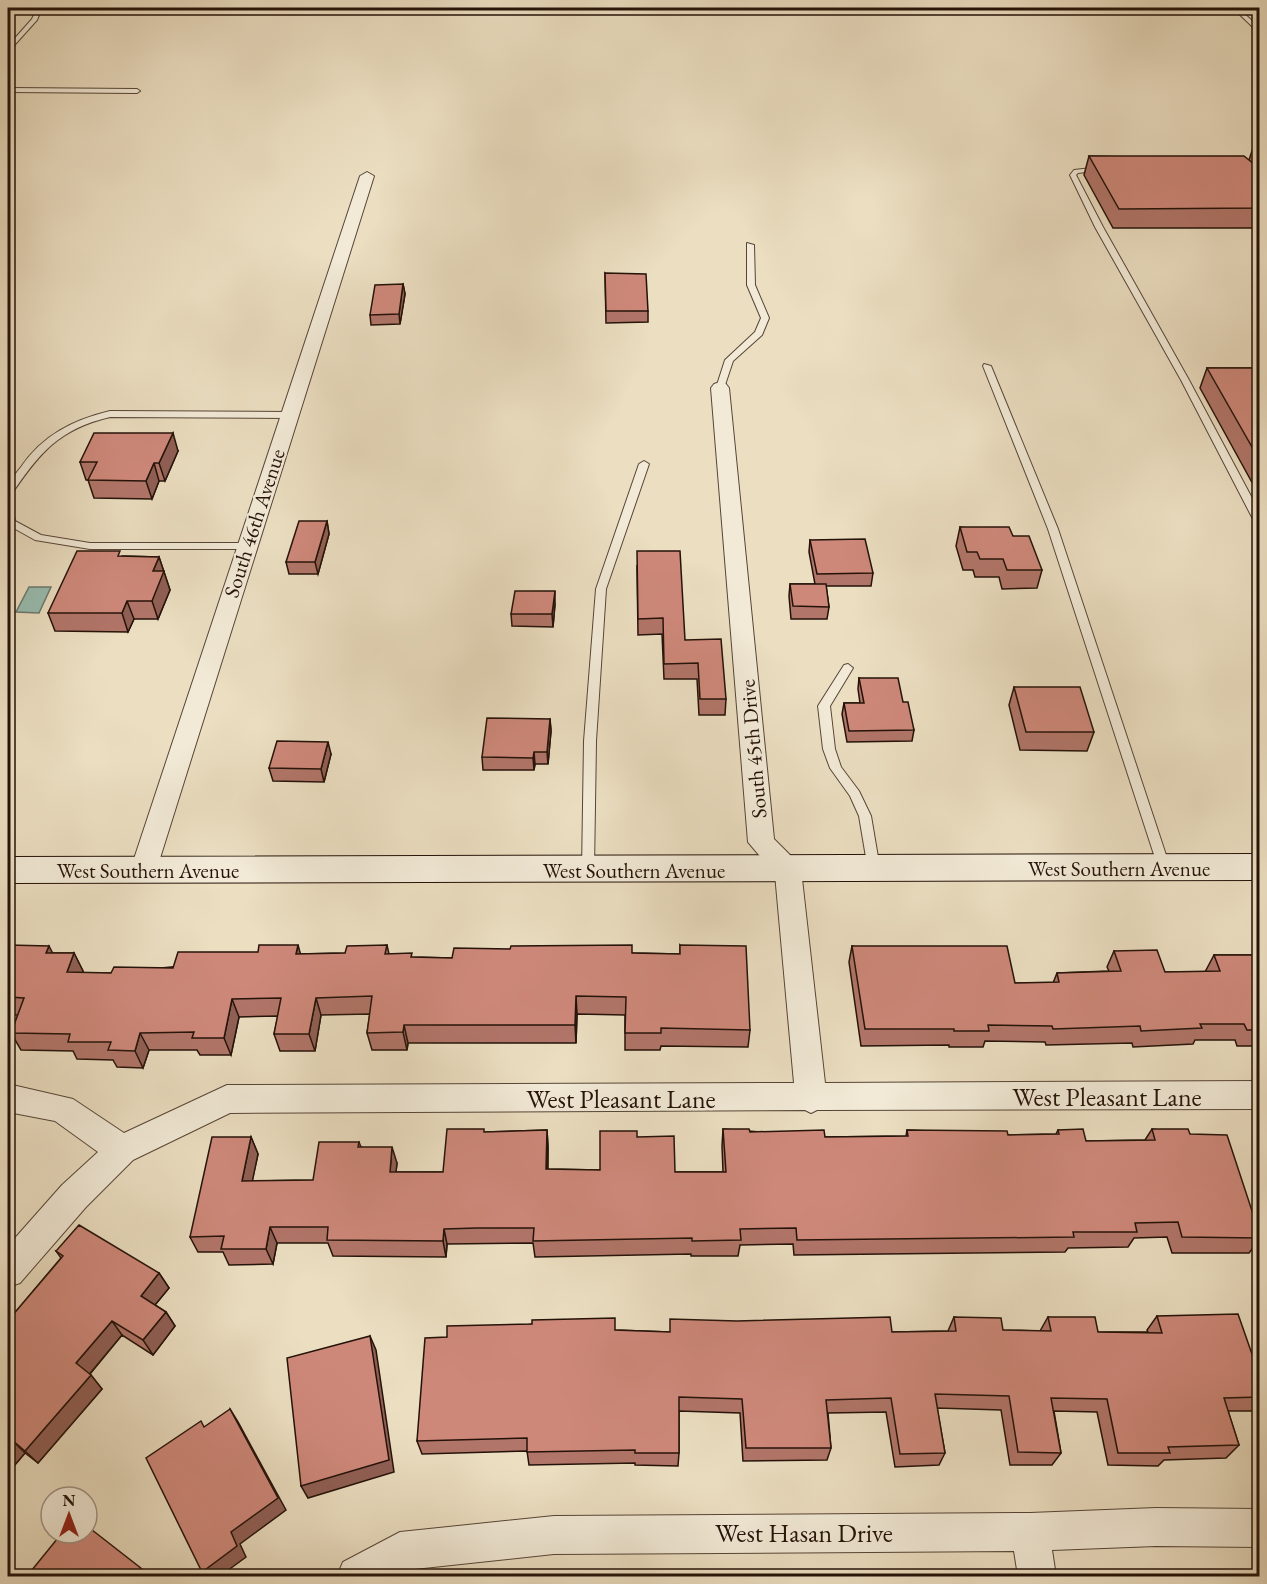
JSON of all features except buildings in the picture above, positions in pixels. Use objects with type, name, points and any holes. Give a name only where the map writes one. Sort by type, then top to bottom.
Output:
[{"type":"main road","name":"West Southern Avenue","points":[[8,870],[788,870],[1260,867]]},
{"type":"street","name":"South 46th Avenue","points":[[143,871],[367,176]]},
{"type":"street","name":"South 45th Drive","points":[[720,388],[761,842],[788,870]]},
{"type":"street","points":[[788,870],[811,1099]]},
{"type":"street","name":"West Pleasant Lane","points":[[122,1150],[227,1099],[811,1099],[1260,1095]]},
{"type":"street","points":[[8,1098],[63,1109],[122,1150],[74,1196],[8,1271]]},
{"type":"street","name":"West Hasan Drive","points":[[357,1576],[400,1551],[554,1535],[1030,1532],[1156,1527],[1260,1528]]},
{"type":"street","points":[[1030,1532],[1037,1576]]},
{"type":"lane","points":[[8,49],[35,19],[39,8]]},
{"type":"lane","points":[[1235,8],[1260,32]]},
{"type":"lane","points":[[8,90],[137,91]]},
{"type":"lane","points":[[1107,169],[1076,171],[1073,175],[1260,523]]},
{"type":"lane","points":[[720,388],[729,360],[759,333],[765,318],[752,291],[750,245]]},
{"type":"lane","points":[[987,366],[1053,529],[1164,867]]},
{"type":"lane","points":[[1185,380],[1196,380]]},
{"type":"lane","points":[[8,493],[24,466],[55,435],[87,418],[110,414],[289,415]]},
{"type":"lane","points":[[588,870],[590,741],[601,589],[645,464]]},
{"type":"lane","points":[[8,512],[11,523],[38,537],[90,546],[246,546]]},
{"type":"lane","points":[[848,668],[824,706],[828,749],[836,768],[855,794],[865,816],[874,869]]},
{"type":"water","points":[[29,587],[51,587],[39,613],[16,612]]}]
